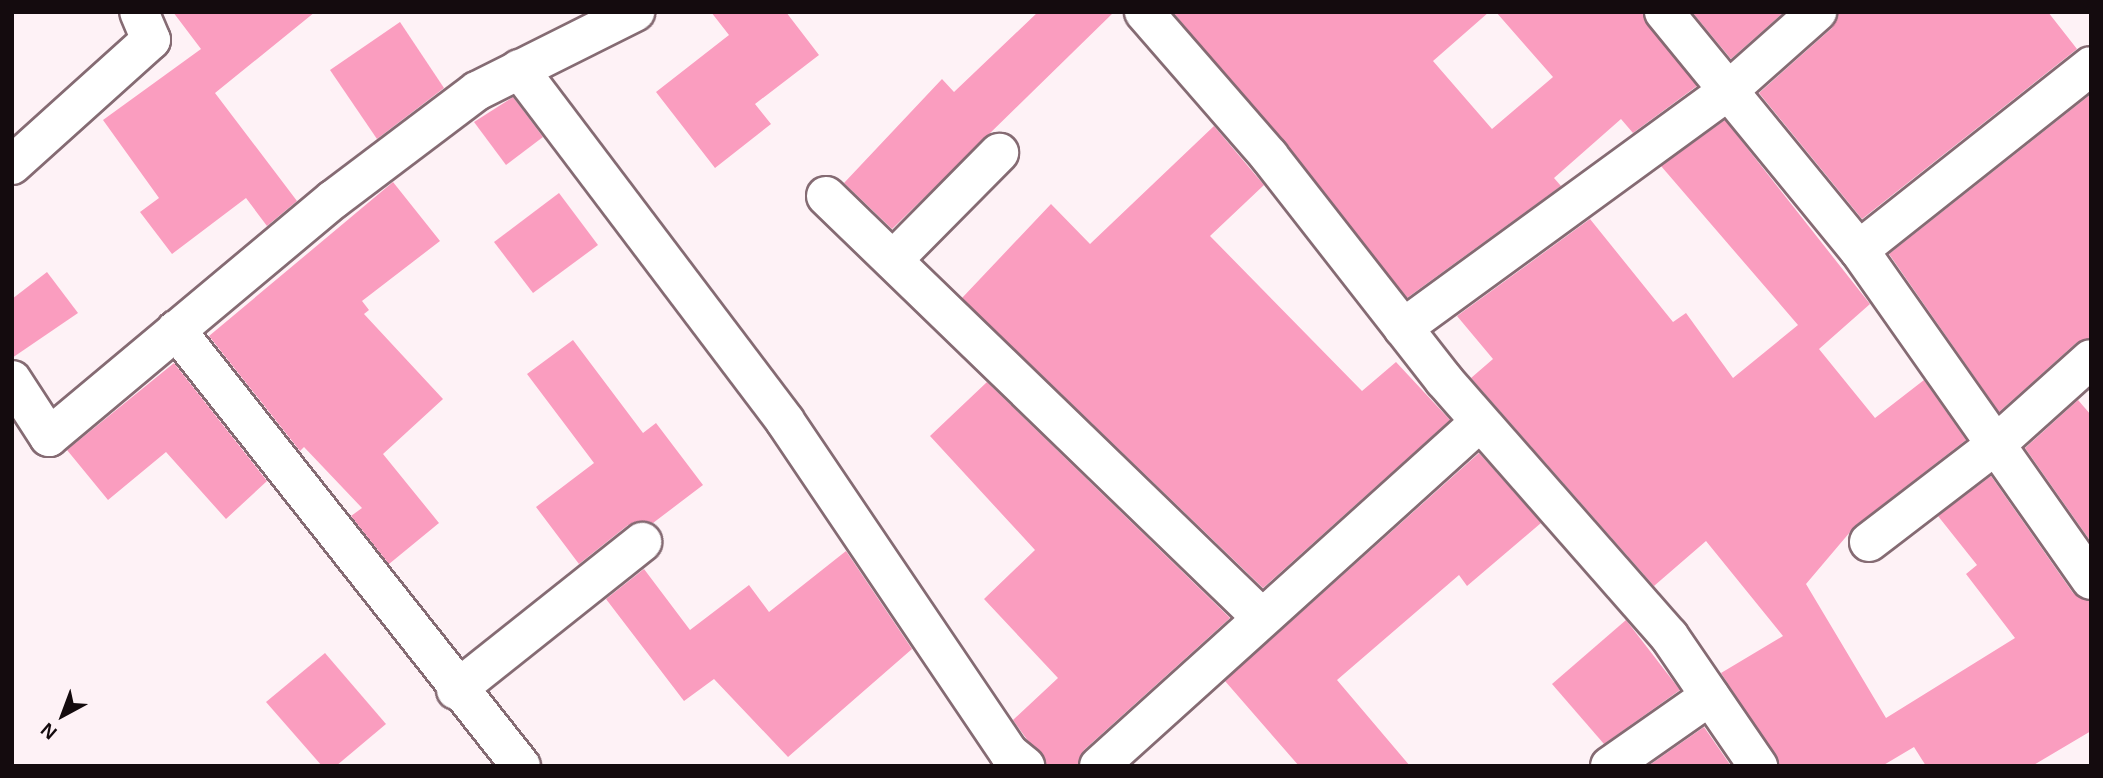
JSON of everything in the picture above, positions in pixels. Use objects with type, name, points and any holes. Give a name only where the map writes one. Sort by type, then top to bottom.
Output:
[{"type":"street","points":[[12,165],[152,40],[139,12]]},
{"type":"street","points":[[12,380],[49,437],[334,199],[477,91],[635,12]]},
{"type":"street","points":[[1144,12],[1269,156],[1480,422],[1669,636],[1758,766]]},
{"type":"street","points":[[1664,12],[1859,250],[1994,446],[2091,580]]},
{"type":"street","points":[[1403,328],[1729,90],[1817,12]]},
{"type":"street","points":[[1859,250],[2091,66]]},
{"type":"street","points":[[519,69],[785,421],[1009,752],[1025,766]]},
{"type":"street","points":[[893,260],[999,153]]},
{"type":"street","points":[[826,196],[1260,616]]},
{"type":"street","points":[[176,330],[456,690],[521,766]]},
{"type":"street","points":[[1869,542],[1994,446],[2091,359]]},
{"type":"street","points":[[1100,766],[1260,616],[1480,422]]},
{"type":"street","points":[[456,690],[642,542]]},
{"type":"street","points":[[1610,766],[1710,696]]},
{"type":"building","points":[[173,12],[315,12],[215,93],[297,201],[267,226],[246,198],[172,254],[140,212],[159,198],[103,120],[201,49]]},
{"type":"building","points":[[711,12],[786,12],[819,55],[755,104],[771,124],[715,168],[656,92],[729,35]]},
{"type":"building","points":[[1038,12],[1114,12],[892,229],[844,183],[942,79],[954,92]]},
{"type":"building","points":[[1173,12],[1489,12],[1433,61],[1492,129],[1553,77],[1496,12],[1643,12],[1697,86],[1633,133],[1621,119],[1554,178],[1561,186],[1407,298]]},
{"type":"building","points":[[1692,12],[1784,12],[1731,59]]},
{"type":"building","points":[[1838,12],[2048,12],[2077,49],[1862,219],[1759,93],[1832,28]]},
{"type":"building","points":[[400,22],[444,88],[377,139],[330,70]]},
{"type":"building","points":[[2091,94],[2091,338],[2076,343],[1999,412],[1889,254]]},
{"type":"building","points":[[513,97],[543,137],[506,165],[474,122]]},
{"type":"building","points":[[1725,120],[1870,304],[1819,349],[1875,418],[1924,380],[1966,440],[1856,525],[1806,584],[1886,718],[2015,638],[1966,574],[1977,565],[1938,516],[1991,476],[2073,593],[2091,601],[2091,731],[2032,766],[1926,766],[1914,747],[1882,766],[1780,766],[1721,673],[1783,636],[1706,541],[1654,586],[1471,378],[1493,359],[1457,316],[1590,219],[1673,322],[1686,313],[1733,378],[1798,325],[1661,166]]},
{"type":"building","points":[[1214,126],[1264,185],[1210,236],[1362,391],[1396,362],[1450,420],[1263,588],[962,298],[1051,204],[1090,244]]},
{"type":"building","points":[[393,182],[440,241],[362,301],[369,310],[364,314],[443,399],[383,454],[439,523],[389,564],[351,516],[362,508],[304,447],[300,451],[209,336]]},
{"type":"building","points":[[559,193],[598,245],[533,293],[494,242]]},
{"type":"building","points":[[47,272],[78,313],[12,358],[12,299]]},
{"type":"building","points":[[573,340],[643,433],[656,423],[703,485],[653,523],[628,525],[579,564],[536,507],[594,463],[527,374]]},
{"type":"building","points":[[174,363],[267,481],[226,519],[166,452],[108,500],[67,450]]},
{"type":"building","points":[[987,382],[1230,618],[1084,750],[1078,766],[1046,766],[1013,720],[1058,678],[984,599],[1035,550],[930,436]]},
{"type":"building","points":[[2078,400],[2091,415],[2091,542],[2025,448]]},
{"type":"building","points":[[1479,453],[1541,523],[1467,586],[1459,575],[1337,680],[1410,766],[1299,766],[1225,681]]},
{"type":"building","points":[[846,551],[912,649],[788,757],[714,679],[684,701],[606,599],[644,569],[690,630],[749,585],[769,612]]},
{"type":"building","points":[[1626,620],[1680,690],[1604,744],[1552,684]]},
{"type":"building","points":[[325,653],[386,724],[336,766],[322,766],[266,702]]},
{"type":"building","points":[[1704,727],[1731,766],[1648,766]]}]
